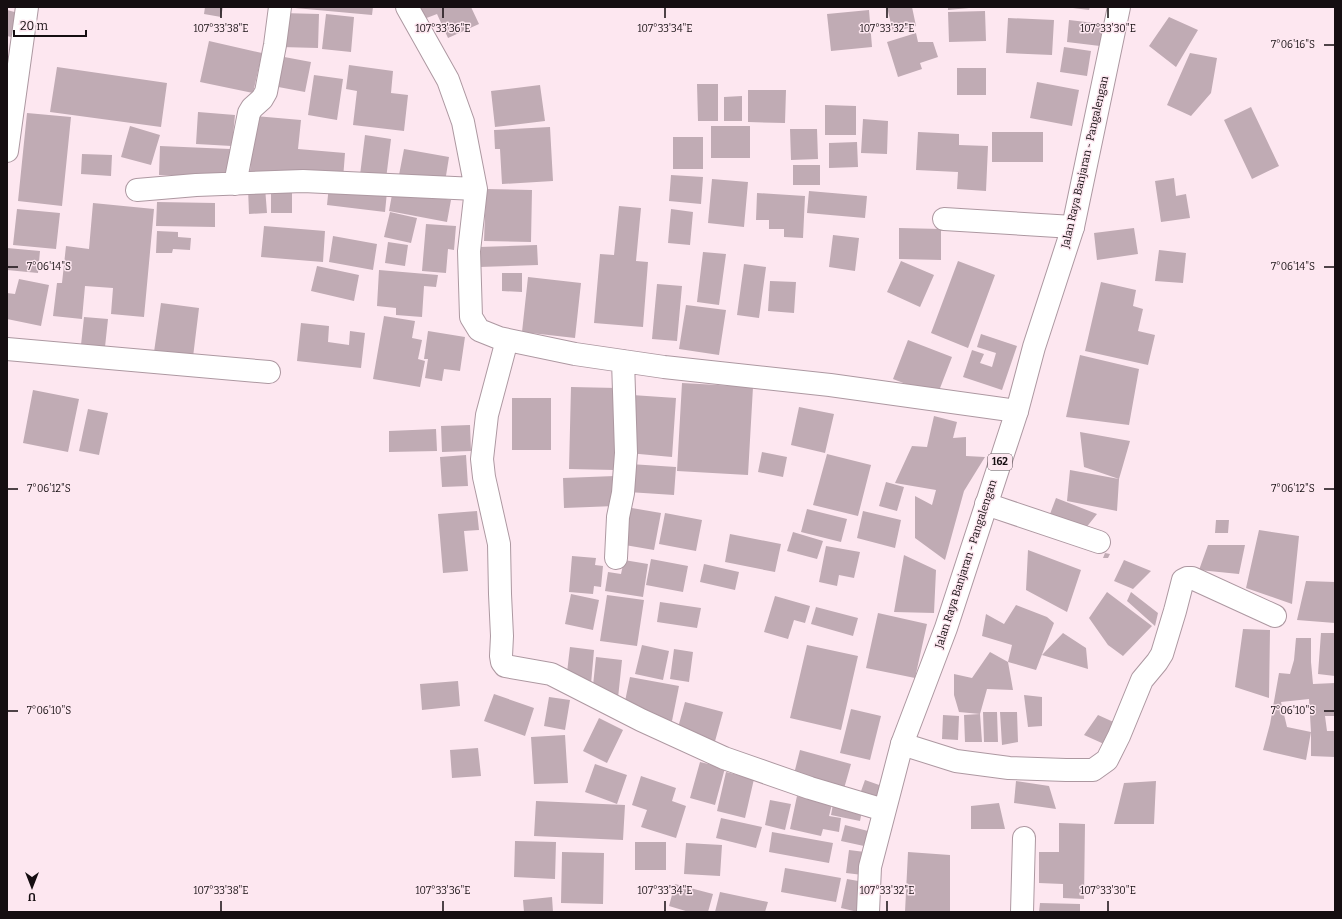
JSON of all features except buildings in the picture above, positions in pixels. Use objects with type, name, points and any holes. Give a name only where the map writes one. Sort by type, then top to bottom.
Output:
[{"type":"street","points":[[7,150],[27,7]]},
{"type":"street","points":[[235,184],[249,114],[252,108],[262,100],[266,92],[275,45],[280,7]]},
{"type":"street","points":[[407,7],[448,80],[463,122],[476,189],[469,251],[471,317],[479,330],[499,338],[575,354],[664,367],[830,385],[1017,411]]},
{"type":"street","name":"Jalan Raya Banjaran - Pangalengan","points":[[868,912],[870,867],[902,744],[946,628],[1017,411],[1034,347],[1073,227],[1119,7]]},
{"type":"street","points":[[137,190],[303,181],[476,189]]},
{"type":"street","points":[[944,219],[1073,227]]},
{"type":"street","points":[[507,340],[487,415],[482,458],[484,477],[499,544],[502,636],[501,656],[502,662],[505,666],[551,674],[641,720],[724,758],[810,788],[884,810]]},
{"type":"street","points":[[7,349],[269,372]]},
{"type":"street","points":[[616,558],[618,517],[623,493],[626,458],[623,361]]},
{"type":"street","points":[[986,504],[1099,542]]},
{"type":"street","points":[[902,744],[956,761],[1009,768],[1093,770],[1107,760],[1119,736],[1142,680],[1162,654],[1183,580],[1192,578],[1275,616]]},
{"type":"street","points":[[1022,912],[1024,838]]}]
